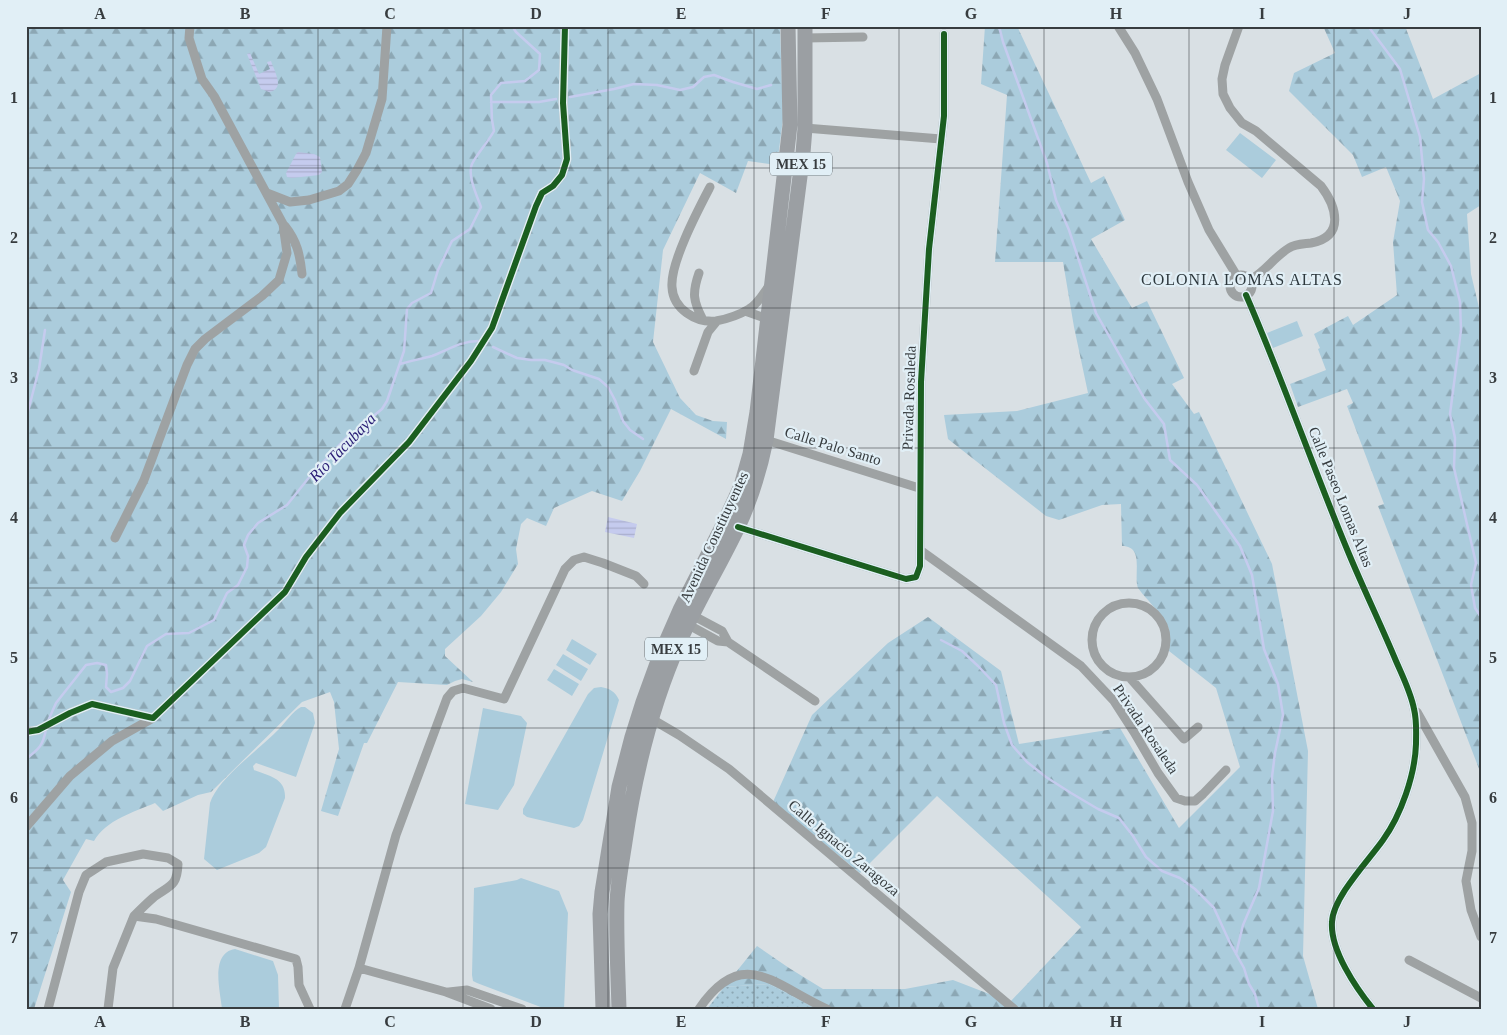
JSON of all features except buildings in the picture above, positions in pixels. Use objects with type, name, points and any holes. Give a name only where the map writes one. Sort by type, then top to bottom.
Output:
[{"type":"highway","name":"Avenida Constituyentes","points":[[603,1009],[600,914],[602,892],[619,787],[632,737],[659,658],[680,610],[732,505],[747,469],[757,412],[790,125],[788,26]]},
{"type":"highway","name":"Avenida Constituyentes","points":[[619,1009],[617,901],[619,881],[628,816],[650,718],[663,681],[690,619],[749,502],[760,470],[766,440],[786,293],[805,128],[805,32]]},
{"type":"street","points":[[190,26],[189,38],[202,79],[214,96],[284,224],[294,237],[302,274]]},
{"type":"street","points":[[267,193],[290,202],[309,200],[339,191],[348,184],[366,153],[382,99],[387,26]]},
{"type":"street","points":[[26,827],[70,776],[112,741],[153,718],[284,592],[306,557],[340,513],[410,442],[471,361],[492,328],[542,193],[562,175],[567,159],[563,103],[565,26]]},
{"type":"street","points":[[1118,26],[1135,53],[1157,99],[1188,182],[1209,230],[1237,276]]},
{"type":"street","points":[[1239,26],[1222,80],[1224,94],[1230,108],[1242,123],[1256,131],[1320,186],[1328,196],[1335,214],[1335,222],[1328,236],[1312,243],[1291,246],[1281,253],[1259,275],[1250,280]]},
{"type":"street","points":[[805,32],[863,37]]},
{"type":"street","name":"Privada Rosaleda","points":[[738,527],[906,579],[916,577],[920,566],[920,382],[929,249],[944,116],[944,34]]},
{"type":"street","points":[[805,128],[941,139]]},
{"type":"street","points":[[710,187],[680,252],[672,280],[672,291],[675,301],[690,315],[703,320],[717,321],[745,311],[757,302],[772,282]]},
{"type":"street","points":[[115,538],[144,480],[187,365],[195,349],[205,339],[262,296],[279,280],[287,253],[284,224]]},
{"type":"street","points":[[699,273],[694,288],[694,298],[696,308],[703,320]]},
{"type":"street","points":[[1243,275],[1250,280],[1251,288],[1246,295],[1238,296],[1232,290],[1231,282],[1237,276],[1243,275]]},
{"type":"street","name":"Calle Paseo Lomas Altas","points":[[1246,295],[1266,340],[1346,546],[1388,641],[1414,707]]},
{"type":"street","points":[[745,311],[762,317],[768,322]]},
{"type":"street","points":[[694,371],[708,332],[717,321]]},
{"type":"street","name":"Calle Palo Santo","points":[[766,440],[919,488]]},
{"type":"street","name":"Privada Rosaleda","points":[[920,550],[1082,666],[1114,701],[1158,773],[1176,798],[1185,801],[1195,801],[1226,770]]},
{"type":"street","points":[[345,1009],[359,968],[396,835],[447,698],[453,691],[463,688],[504,698],[565,569],[574,560],[584,558],[604,563],[636,576],[644,584]]},
{"type":"street","points":[[1128,603],[1140,605],[1150,610],[1159,618],[1164,628],[1166,639],[1165,651],[1160,661],[1152,670],[1130,678],[1108,671],[1100,663],[1092,642],[1094,630],[1099,620],[1107,611],[1128,603]]},
{"type":"street","points":[[690,619],[718,641],[728,642],[815,701]]},
{"type":"street","points":[[1082,666],[1095,653]]},
{"type":"street","points":[[1130,678],[1184,739],[1198,727]]},
{"type":"street","points":[[26,732],[38,730],[92,704],[153,718]]},
{"type":"street","points":[[1414,707],[1465,797],[1472,823],[1472,851],[1466,881],[1471,910],[1481,937]]},
{"type":"street","points":[[1373,1009],[1351,978],[1333,939],[1332,921],[1334,911],[1345,891],[1392,826],[1402,802],[1414,763],[1416,721],[1414,707]]},
{"type":"street","name":"Calle Ignacio Zaragoza","points":[[650,718],[729,769],[1014,1009]]},
{"type":"street","points":[[48,1009],[79,892],[86,875],[106,862],[143,854],[168,858],[178,864],[178,874],[172,886],[155,896],[134,916],[113,968],[108,1009]]},
{"type":"street","points":[[134,916],[156,919],[296,959],[299,985],[310,1009]]},
{"type":"street","points":[[1409,960],[1481,998]]},
{"type":"street","points":[[359,968],[446,992],[491,1009]]},
{"type":"street","points":[[699,1009],[708,995],[728,979],[752,974],[774,980],[811,1002],[827,1009]]},
{"type":"street","points":[[446,992],[467,990],[522,1009]]},
{"type":"green space","points":[[26,26],[780,26],[783,119],[777,165],[748,161],[736,193],[700,173],[663,250],[653,342],[680,398],[696,415],[713,421],[727,422],[726,439],[671,409],[640,471],[622,501],[592,491],[554,508],[546,526],[527,518],[521,524],[516,549],[518,564],[501,592],[481,616],[445,649],[445,656],[473,682],[462,679],[447,685],[398,682],[367,743],[364,743],[338,816],[321,811],[339,749],[334,702],[330,692],[302,702],[211,792],[198,795],[163,811],[155,803],[113,822],[94,841],[86,839],[63,880],[71,892],[34,1009],[26,1009]]},
{"type":"green space","points":[[985,26],[1017,26],[1091,183],[1104,176],[1125,220],[1091,239],[1132,308],[1147,301],[1184,378],[1172,384],[1194,414],[1199,412],[1272,564],[1308,751],[1303,956],[1318,1009],[817,1009],[769,984],[724,987],[757,946],[823,989],[905,989],[953,980],[1010,1002],[1081,927],[937,796],[860,873],[773,802],[812,715],[888,643],[928,617],[1001,671],[1019,744],[1120,728],[1179,828],[1240,767],[1216,688],[1169,651],[1170,634],[1166,622],[1138,588],[1136,556],[1129,547],[1122,546],[1121,504],[1102,505],[1059,520],[1046,516],[948,439],[944,415],[1017,411],[1088,393],[1063,262],[995,262],[1007,95],[981,84]]},
{"type":"green space","points":[[1323,26],[1405,26],[1433,99],[1481,73],[1481,205],[1467,214],[1471,274],[1481,316],[1481,774],[1378,506],[1384,504],[1347,406],[1353,403],[1347,389],[1298,407],[1290,384],[1326,370],[1314,334],[1348,316],[1353,325],[1397,295],[1393,242],[1400,201],[1386,167],[1362,177],[1353,155],[1289,91],[1294,73],[1335,53]]},
{"type":"green space","points":[[1240,133],[1276,160],[1262,178],[1226,150]]},
{"type":"green space","points":[[1297,321],[1303,336],[1273,348],[1267,333]]},
{"type":"green space","points":[[572,639],[597,654],[590,665],[566,650]]},
{"type":"green space","points":[[563,654],[588,669],[581,681],[556,665]]},
{"type":"green space","points":[[554,669],[579,684],[572,696],[547,680]]},
{"type":"green space","points":[[601,687],[612,691],[619,700],[583,820],[579,826],[574,828],[527,817],[523,814],[523,809],[588,694],[594,688]]},
{"type":"green space","points":[[301,707],[305,707],[313,713],[315,723],[296,777],[256,763],[253,766],[254,770],[271,776],[280,782],[285,791],[285,798],[266,847],[259,853],[217,870],[204,859],[210,803],[214,793],[240,764]]},
{"type":"green space","points":[[483,708],[521,716],[527,723],[514,785],[498,810],[465,804]]},
{"type":"green space","points":[[521,878],[559,891],[568,913],[564,1009],[546,1009],[473,981],[474,888]]},
{"type":"green space","points":[[235,949],[273,961],[278,975],[279,1009],[222,1009],[218,973],[219,965],[222,957],[227,952]]},
{"type":"green space","points":[[769,984],[817,1009],[707,1009],[724,987]]},
{"type":"shaded area","points":[[250,53],[259,74],[270,69],[267,62],[271,61],[278,79],[277,87],[274,90],[269,92],[261,89],[247,54]]},
{"type":"shaded area","points":[[298,152],[314,154],[320,157],[322,172],[319,175],[287,177],[286,173]]},
{"type":"shaded area","points":[[608,517],[637,524],[634,538],[605,532]]},
{"type":"waterway","name":"Río Tacubaya","points":[[48,721],[56,703],[86,665],[97,663],[106,665],[106,687],[111,692],[123,688],[130,681],[147,646],[166,634],[189,633],[214,620],[227,593],[238,585],[247,567],[248,556],[244,545],[248,535],[258,523],[287,505],[311,475],[344,440],[382,409],[387,401],[404,351],[407,309],[412,303],[431,293],[438,270],[452,241],[470,229],[481,207],[473,186],[471,169],[474,160],[494,131],[491,95],[501,83],[525,81],[539,70],[540,54],[512,26]]},
{"type":"waterway","points":[[999,26],[1003,42],[1047,163],[1056,200],[1069,230],[1096,313],[1144,398],[1164,424],[1170,460],[1197,485],[1240,546],[1252,575],[1264,649],[1278,684],[1283,715],[1272,777],[1273,811],[1259,888],[1243,925],[1236,954]]},
{"type":"waterway","points":[[1368,26],[1400,69],[1420,137],[1424,179],[1422,202],[1428,230],[1438,242],[1451,266],[1460,302],[1461,330],[1450,414],[1455,438],[1454,468],[1476,563],[1471,585],[1475,608],[1481,617]]},
{"type":"waterway","points":[[570,97],[634,84],[657,85],[680,90],[693,87],[704,77],[714,75],[757,89],[771,85]]},
{"type":"waterway","points":[[491,102],[539,102],[556,99]]},
{"type":"waterway","points":[[26,419],[39,369],[45,330]]},
{"type":"waterway","points":[[400,364],[432,356],[460,344],[478,341]]},
{"type":"waterway","points":[[493,347],[517,358],[545,360],[564,365],[572,370],[599,379],[608,387],[623,421],[630,430],[643,439]]},
{"type":"waterway","points":[[941,640],[962,651],[996,685],[1004,723],[1012,745],[1027,762],[1071,793],[1098,809],[1119,818],[1146,857],[1162,871],[1180,878],[1195,889],[1214,908],[1244,968],[1259,1009]]},
{"type":"waterway","name":"Río Tacubaya","points":[[26,759],[40,747],[46,729]]},
{"type":"cycle path","points":[[26,732],[38,730],[92,704],[153,718],[285,592],[306,557],[340,513],[409,442],[471,361],[492,328],[542,193],[553,186],[562,175],[567,159],[563,103],[565,26]]},
{"type":"cycle path","points":[[738,527],[906,579],[916,577],[920,566],[921,382],[929,249],[944,116],[944,34]]},
{"type":"cycle path","points":[[1246,295],[1349,554],[1411,697],[1415,713],[1415,756],[1410,781],[1401,807],[1390,830],[1338,901],[1332,922],[1335,944],[1345,968],[1373,1009]]},
{"type":"district","name":"COLONIA LOMAS ALTAS","points":[[1242,279]]}]
